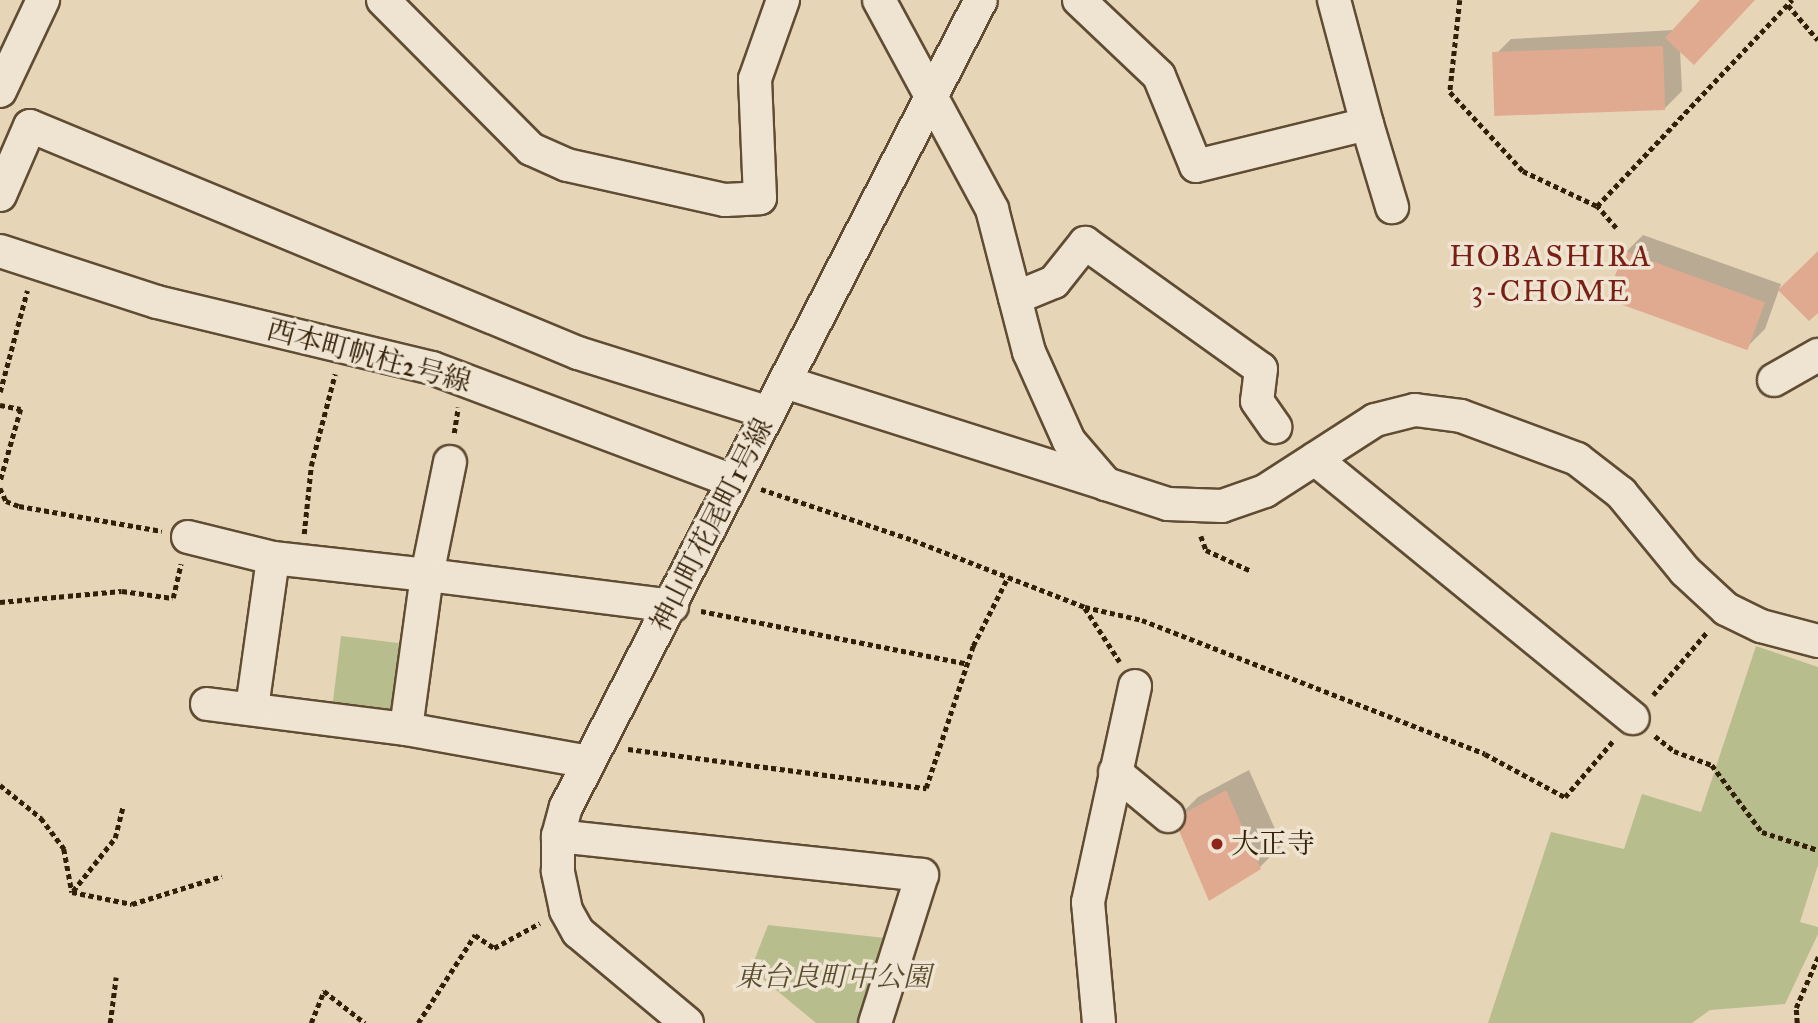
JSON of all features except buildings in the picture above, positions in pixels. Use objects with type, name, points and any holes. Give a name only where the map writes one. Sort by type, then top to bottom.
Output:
[{"type":"street","points":[[0,91],[43,0]]},
{"type":"street","points":[[398,5],[531,149],[567,165],[724,200],[760,198],[755,79],[783,0]]},
{"type":"street","points":[[879,0],[932,103],[992,209],[1030,352],[1069,441],[1105,484]]},
{"type":"street","name":"神山町花尾町1号線","points":[[687,1023],[578,932],[566,910],[558,871],[558,836],[566,807],[672,606],[733,481],[932,103],[981,0]]},
{"type":"street","points":[[1079,0],[1158,76],[1196,166],[1367,124]]},
{"type":"street","points":[[1334,0],[1392,206]]},
{"type":"street","points":[[0,195],[30,126],[578,353],[769,413]]},
{"type":"street","points":[[1015,298],[1054,282],[1085,243],[1261,369],[1257,401],[1275,427]]},
{"type":"street","name":"西本町帆柱2号線","points":[[0,251],[157,302],[343,346],[462,379],[733,481]]},
{"type":"street","points":[[1774,380],[1818,355]]},
{"type":"street","points":[[785,382],[1168,504],[1222,506],[1265,491],[1375,420],[1415,410],[1461,416],[1577,459],[1621,493],[1685,571],[1727,609],[1761,626],[1818,641]]},
{"type":"street","points":[[1315,459],[1633,718]]},
{"type":"street","points":[[407,729],[427,575],[450,462]]},
{"type":"street","points":[[188,537],[287,560],[672,606]]},
{"type":"street","points":[[252,708],[287,560]]},
{"type":"street","points":[[1099,1023],[1088,901],[1135,686]]},
{"type":"street","points":[[207,704],[407,729],[589,762]]},
{"type":"street","points":[[1115,772],[1168,816]]},
{"type":"street","points":[[558,836],[922,875],[874,1023]]},
{"type":"path","points":[[1460,0],[1450,92],[1523,171],[1597,206],[1616,228]]},
{"type":"path","points":[[1597,206],[1790,2],[1818,40]]},
{"type":"path","points":[[0,392],[18,335],[33,262]]},
{"type":"path","points":[[287,560],[343,346]]},
{"type":"path","points":[[450,462],[462,379]]},
{"type":"path","points":[[0,405],[20,409],[0,482]]},
{"type":"path","points":[[733,481],[913,540],[1085,607],[1142,620],[1485,754],[1565,797],[1727,609]]},
{"type":"path","points":[[0,488],[6,501],[19,506],[101,518],[188,537],[173,598],[122,591],[0,603]]},
{"type":"path","points":[[1191,505],[1206,550],[1251,572]]},
{"type":"path","points":[[630,749],[926,788],[968,664],[1008,578]]},
{"type":"path","points":[[1085,607],[1135,686]]},
{"type":"path","points":[[720,615],[968,664]]},
{"type":"path","points":[[1633,718],[1674,751],[1712,765],[1762,832],[1818,850]]},
{"type":"path","points":[[0,785],[41,818],[64,849],[72,892]]},
{"type":"path","points":[[72,892],[115,838],[122,807]]},
{"type":"path","points":[[72,892],[132,904],[222,876]]},
{"type":"path","points":[[418,1023],[474,935],[494,948],[566,910]]},
{"type":"path","points":[[1797,1023],[1796,1009],[1818,957]]},
{"type":"path","points":[[110,1023],[116,977]]},
{"type":"path","points":[[311,1023],[324,991],[365,1023]]},
{"type":"green space","points":[[341,636],[410,645],[402,710],[333,702]]},
{"type":"green space","points":[[1756,646],[1818,667],[1818,865],[1800,922],[1818,927],[1818,934],[1785,1004],[1710,1010],[1692,1023],[1488,1023],[1551,832],[1624,849],[1642,794],[1701,812]]},
{"type":"green space","name":"東台良町中公園","points":[[768,925],[894,939],[866,1023],[816,1023],[751,969]]},
{"type":"place","name":"大正寺","points":[[1217,844]]},
{"type":"district","name":"HOBASHIRA 3-CHOME","points":[[1551,273]]}]
